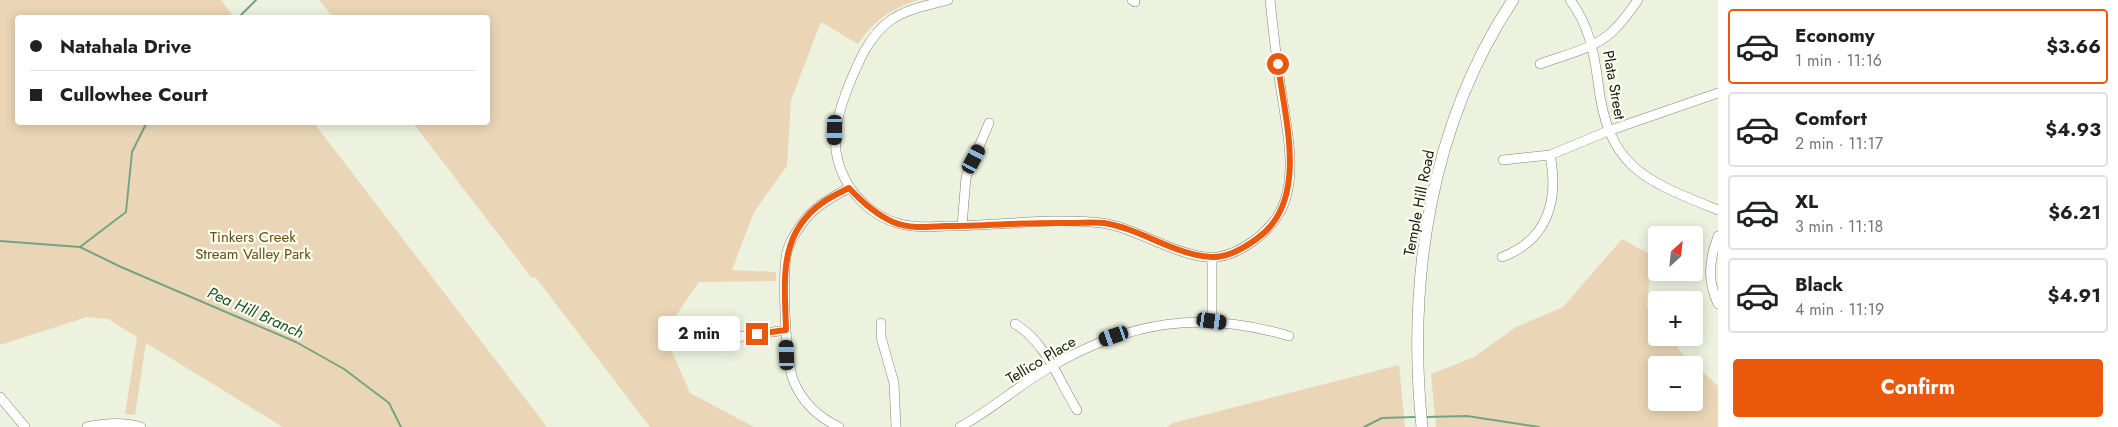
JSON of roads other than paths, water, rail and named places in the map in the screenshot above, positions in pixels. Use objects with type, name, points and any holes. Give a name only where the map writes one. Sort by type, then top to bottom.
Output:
[{"type":"main road","name":"Temple Hill Road","points":[[1422,427],[1417,347],[1418,295],[1423,246],[1436,178],[1455,115],[1467,85],[1495,28],[1513,0]]},
{"type":"street","points":[[948,0],[936,2],[892,19],[873,37],[858,64],[838,114],[834,143],[838,165],[849,188],[867,206],[894,223],[904,225],[962,226],[1050,222],[1104,223],[1139,233],[1192,254],[1212,257],[1220,256],[1248,244],[1267,230],[1280,211],[1289,185],[1287,137],[1270,0]]},
{"type":"street","name":"Plata Street","points":[[1570,0],[1582,17],[1592,45],[1601,110],[1608,131],[1625,158],[1650,179],[1665,188],[1718,210]]},
{"type":"street","points":[[1540,64],[1592,45],[1612,32],[1638,0]]},
{"type":"street","points":[[1503,160],[1550,155],[1608,131],[1718,93]]},
{"type":"street","points":[[962,226],[966,177],[989,123]]},
{"type":"street","points":[[1502,257],[1525,247],[1544,222],[1551,201],[1554,180],[1550,155]]},
{"type":"street","points":[[839,427],[814,412],[799,391],[788,363],[785,269],[787,252],[803,221],[823,202],[849,188]]},
{"type":"street","points":[[1718,236],[1713,250],[1709,274],[1713,293],[1718,304]]},
{"type":"street","points":[[1212,257],[1212,321]]},
{"type":"street","name":"Tellico Place","points":[[960,427],[983,414],[1052,366],[1099,342],[1128,332],[1174,323],[1212,321],[1266,329],[1289,336]]},
{"type":"street","points":[[881,323],[881,337],[894,383],[896,427]]},
{"type":"street","points":[[1015,324],[1026,330],[1033,339],[1052,366],[1077,410]]},
{"type":"street","points":[[724,339],[786,330]]},
{"type":"street","points":[[0,397],[25,427]]},
{"type":"street","points":[[88,427],[119,423],[141,427]]},
{"type":"waterway","points":[[241,15],[256,0]]},
{"type":"waterway","points":[[0,241],[80,247],[126,212],[132,152],[146,125]]},
{"type":"waterway","name":"Pea Hill Branch","points":[[80,247],[121,267],[296,342],[344,369],[389,403],[401,427]]},
{"type":"waterway","name":"Pea Hill Branch","points":[[1427,417],[1467,416],[1539,427]]},
{"type":"waterway","name":"Pea Hill Branch","points":[[1364,427],[1382,418],[1415,417]]},
{"type":"park label","name":"Tinkers Creek Stream Valley Park","points":[[253,246]]}]
